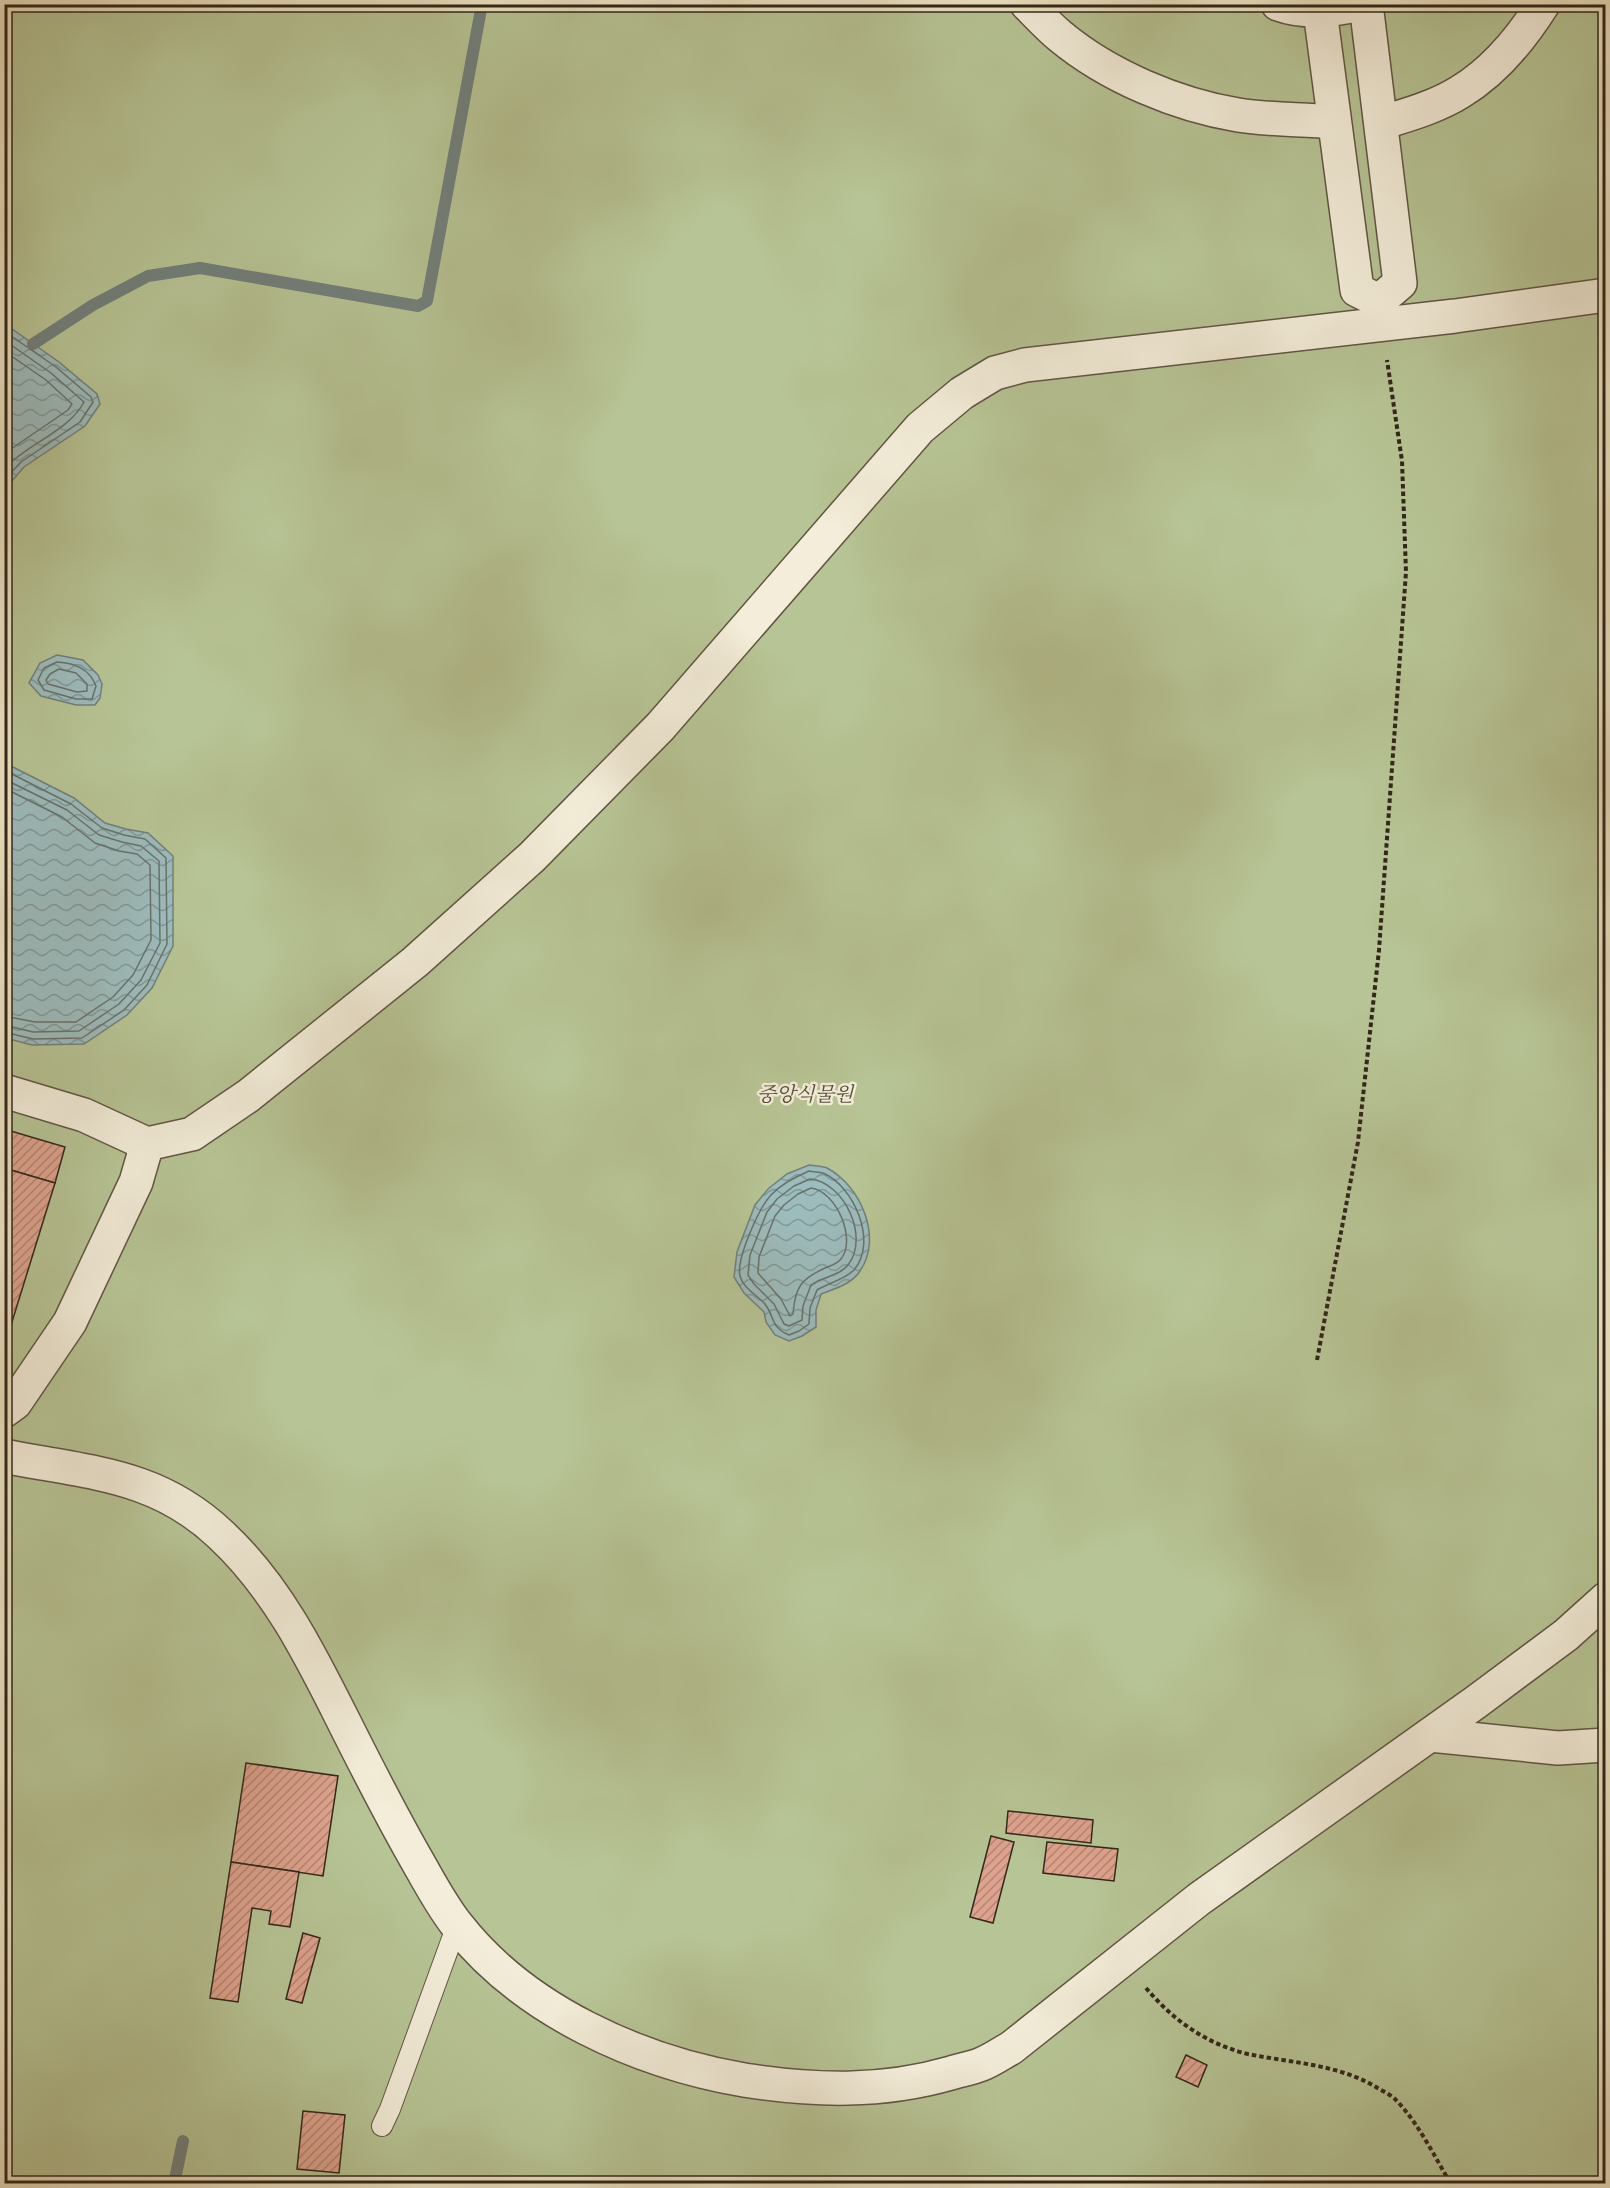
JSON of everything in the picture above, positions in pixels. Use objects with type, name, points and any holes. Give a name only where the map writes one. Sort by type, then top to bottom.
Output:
[{"type":"street","points":[[1027,4],[1061,37],[1103,65],[1162,95],[1239,115],[1334,122]]},
{"type":"street","points":[[1278,4],[1293,9],[1320,11],[1361,4]]},
{"type":"street","points":[[1366,4],[1400,283],[1380,313]]},
{"type":"street","points":[[1381,123],[1458,94],[1489,72],[1527,28],[1543,4]]},
{"type":"street","points":[[1320,11],[1357,290],[1380,313]]},
{"type":"street","points":[[4,1091],[84,1115],[147,1144],[192,1134],[248,1096],[415,962],[532,857],[660,727],[921,428],[962,393],[994,373],[1025,365],[1380,313],[1605,295]]},
{"type":"street","points":[[4,1411],[15,1402],[70,1322],[136,1182],[147,1144]]},
{"type":"street","points":[[4,1456],[118,1477],[147,1486],[186,1507],[220,1533],[269,1591],[306,1646],[400,1831],[441,1903],[477,1948],[505,1974],[547,2005],[590,2032],[655,2056],[722,2076],[792,2088],[858,2089],[930,2079],[982,2064],[1011,2048],[1199,1899],[1566,1635],[1605,1599]]},
{"type":"street","points":[[1430,1735],[1558,1748],[1605,1745]]},
{"type":"lane","points":[[382,2126],[457,1925]]},
{"type":"path","points":[[1317,1360],[1358,1142],[1379,950],[1406,572],[1402,461],[1380,313]]},
{"type":"path","points":[[1122,1960],[1162,2006],[1183,2025],[1204,2037],[1246,2053],[1317,2065],[1359,2077],[1394,2098],[1409,2115],[1451,2184]]},
{"type":"green space","name":"중앙식물원","points":[[5,5],[1605,5],[1605,2183],[5,2183]]},
{"type":"water","points":[[5,324],[59,362],[97,394],[100,404],[85,426],[24,467],[5,489]]},
{"type":"water","points":[[57,655],[83,660],[98,675],[102,684],[100,698],[95,705],[76,705],[41,696],[29,683],[40,663]]},
{"type":"water","points":[[5,763],[74,798],[105,823],[148,833],[173,856],[173,946],[152,988],[127,1015],[84,1044],[32,1045],[5,1038]]},
{"type":"water","points":[[809,1165],[827,1168],[850,1187],[865,1214],[869,1229],[869,1244],[867,1258],[857,1276],[842,1286],[821,1294],[816,1310],[816,1327],[789,1341],[775,1335],[766,1322],[764,1312],[744,1293],[734,1277],[737,1252],[755,1205],[768,1189],[787,1174]]},
{"type":"building","points":[[4,1129],[65,1147],[55,1183],[4,1168]]},
{"type":"building","points":[[4,1168],[55,1183],[7,1338],[4,1337]]},
{"type":"building","points":[[246,1763],[338,1776],[323,1876],[231,1862]]},
{"type":"building","points":[[1008,1811],[1093,1820],[1091,1843],[1006,1833]]},
{"type":"building","points":[[991,1836],[1014,1842],[993,1923],[970,1917]]},
{"type":"building","points":[[1047,1842],[1118,1849],[1114,1881],[1043,1873]]},
{"type":"building","points":[[231,1862],[299,1872],[290,1927],[269,1924],[271,1911],[252,1908],[238,2002],[210,1998]]},
{"type":"building","points":[[303,1933],[320,1938],[302,2003],[286,1999]]},
{"type":"building","points":[[1186,2055],[1207,2065],[1198,2087],[1176,2077]]},
{"type":"building","points":[[303,2111],[345,2115],[339,2173],[297,2169]]},
{"type":"waterway","points":[[33,344],[93,305],[148,276],[200,268],[418,306],[427,301],[482,4]]},
{"type":"waterway","points":[[174,2184],[183,2141]]}]
